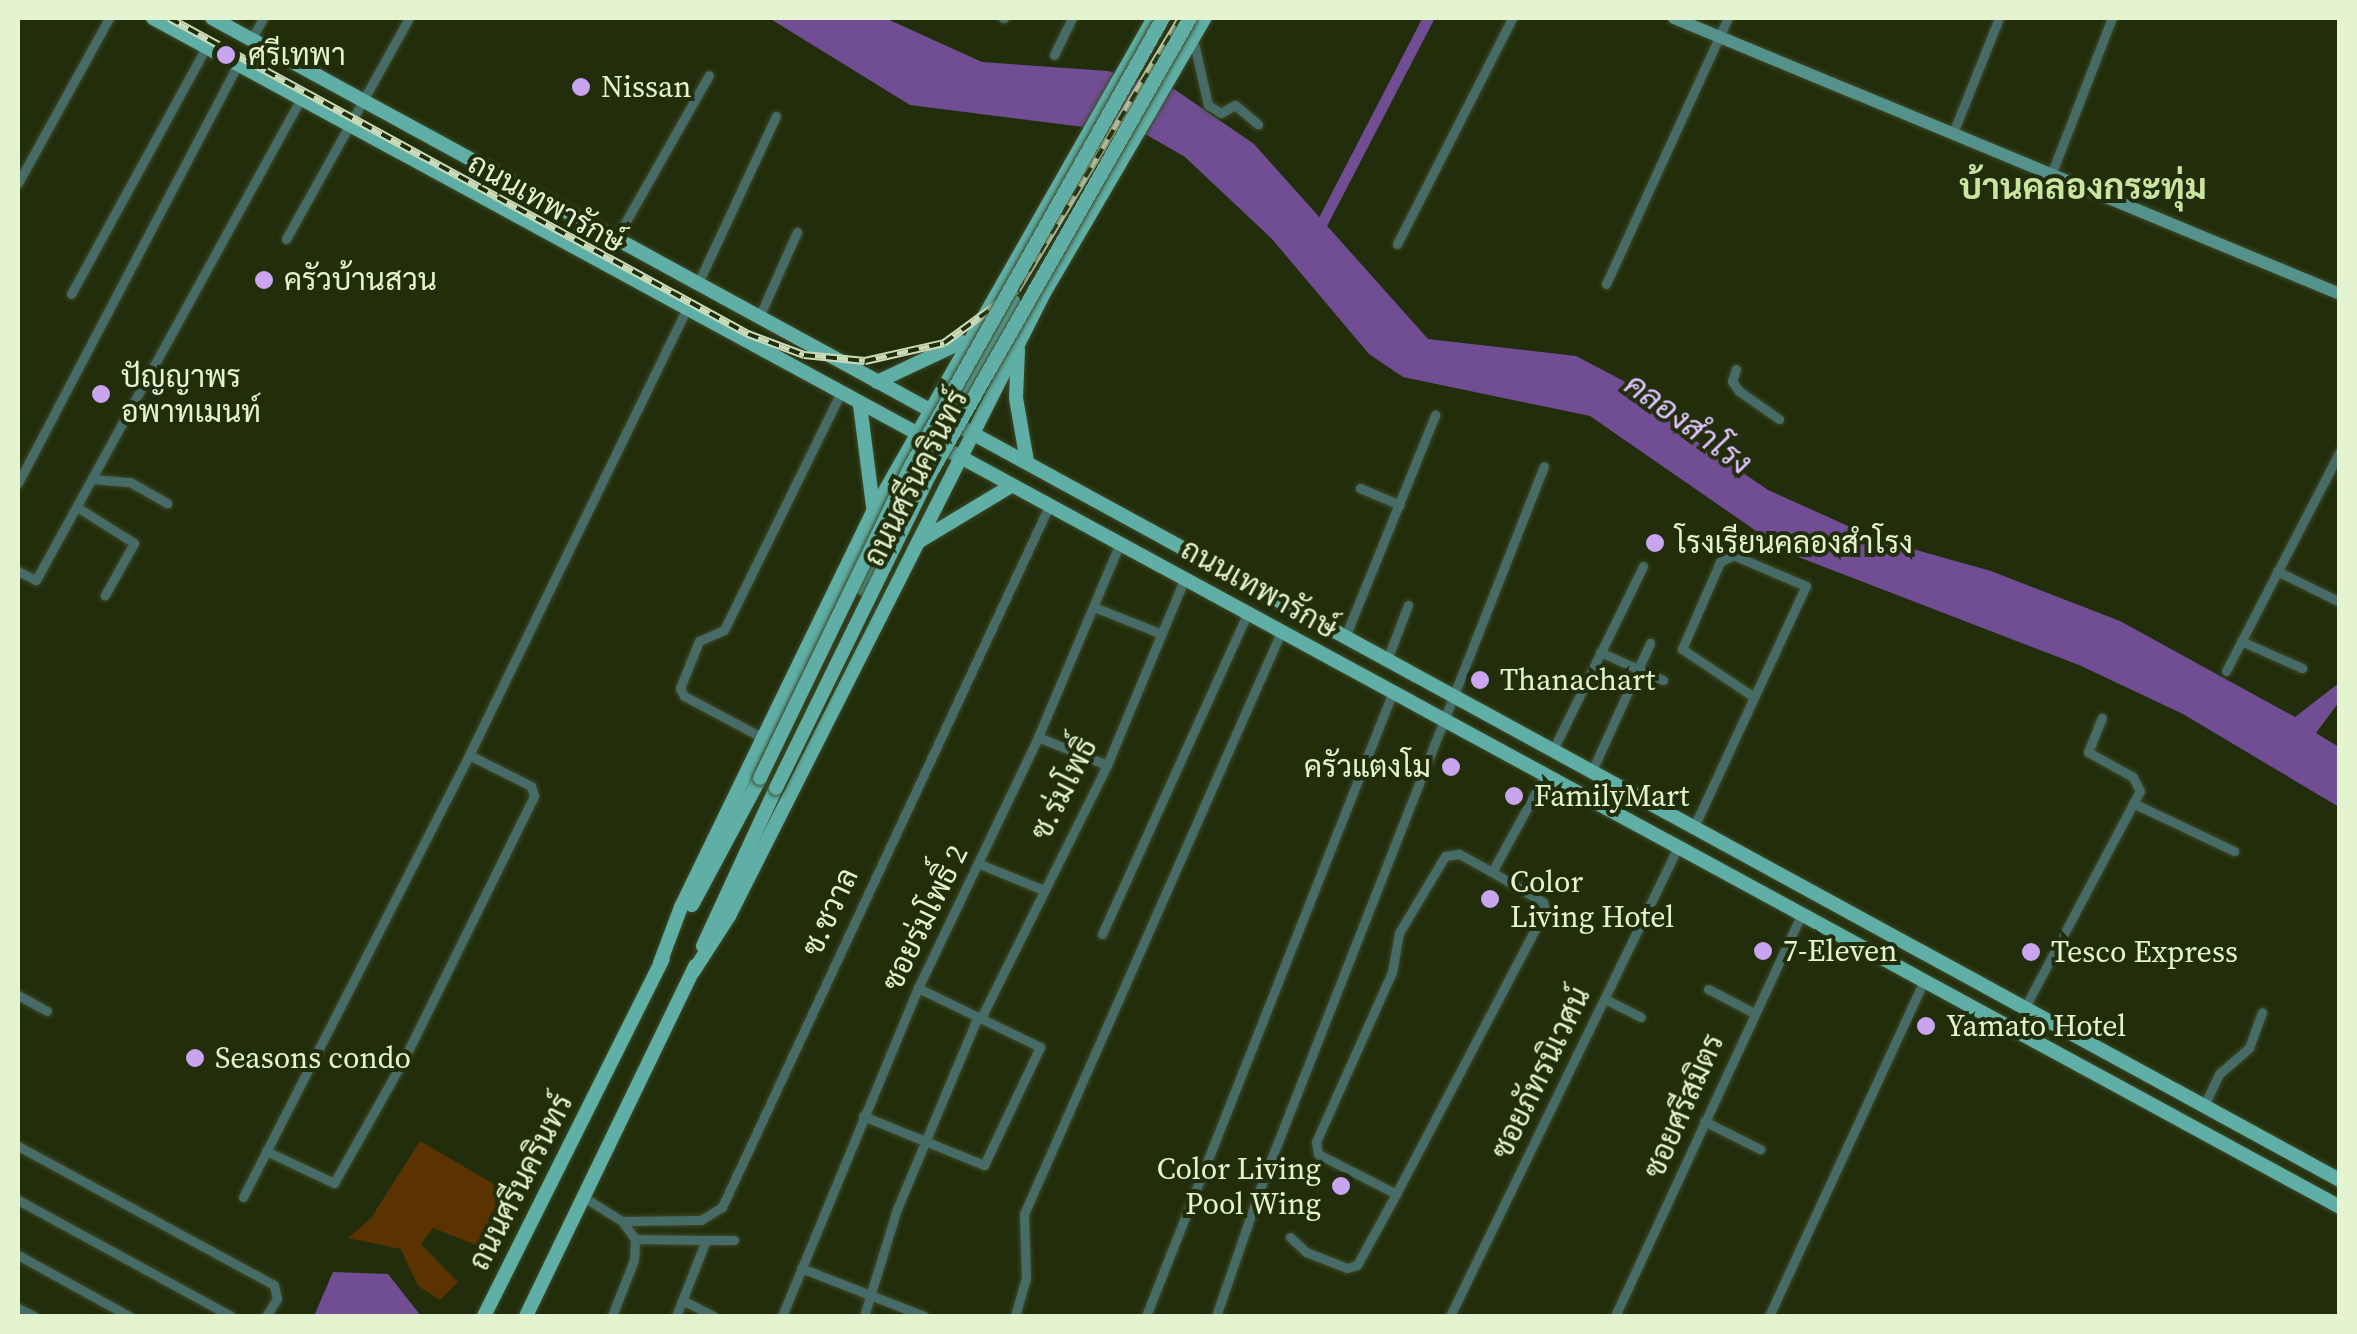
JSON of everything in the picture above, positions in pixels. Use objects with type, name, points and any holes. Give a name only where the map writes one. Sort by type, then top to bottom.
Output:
[{"type":"main road","name":"ถนนเทพารักษ์","points":[[152,18],[1676,851],[2340,1207]]},
{"type":"main road","name":"ถนนเทพารักษ์","points":[[212,18],[2340,1180]]},
{"type":"main road","name":"ถนนศรีนครินทร์","points":[[484,1316],[660,964],[760,778],[912,464],[1163,18]]},
{"type":"main road","name":"ถนนศรีนครินทร์","points":[[526,1316],[929,476],[1190,18]]},
{"type":"main road","name":"ถนนศรีนครินทร์","points":[[693,972],[729,916],[910,548],[1019,339],[1208,18]]},
{"type":"main road","points":[[1674,18],[2340,294]]},
{"type":"main road","name":"ถนนศรีนครินทร์","points":[[660,964],[681,906],[766,739],[873,512],[1148,21]]},
{"type":"main road","points":[[1007,272],[1004,291],[1013,301],[1031,304],[1044,293]]},
{"type":"main road","points":[[862,588],[1013,301]]},
{"type":"main road","points":[[878,382],[932,360],[969,336]]},
{"type":"main road","points":[[1019,339],[1016,398],[1028,462]]},
{"type":"main road","points":[[860,405],[873,512]]},
{"type":"main road","points":[[910,548],[962,510],[1011,486]]},
{"type":"main road","points":[[833,596],[845,587],[862,588],[875,601],[876,616]]},
{"type":"main road","points":[[2047,1048],[2056,1026]]},
{"type":"street","points":[[18,183],[109,18]]},
{"type":"street","points":[[252,38],[262,18]]},
{"type":"street","points":[[286,240],[347,126],[367,102],[410,18]]},
{"type":"street","points":[[1054,54],[1072,18]]},
{"type":"street","points":[[1208,18],[1192,46],[1208,106],[1221,113],[1235,105],[1258,124]]},
{"type":"street","points":[[1397,244],[1512,18]]},
{"type":"street","points":[[1606,284],[1728,18]]},
{"type":"street","points":[[1954,133],[1999,18]]},
{"type":"street","points":[[2051,175],[2112,18]]},
{"type":"street","points":[[71,294],[206,47]]},
{"type":"street","points":[[18,483],[237,65]]},
{"type":"street","points":[[617,238],[710,75]]},
{"type":"street","points":[[18,571],[36,580],[300,100]]},
{"type":"street","points":[[699,281],[776,116]]},
{"type":"street","points":[[760,315],[797,232]]},
{"type":"street","points":[[243,1196],[469,756],[686,310]]},
{"type":"street","points":[[1736,369],[1732,382],[1739,391],[1779,420]]},
{"type":"street","points":[[766,739],[684,696],[680,688],[700,642],[724,630],[840,394]]},
{"type":"street","points":[[1345,637],[1434,415]]},
{"type":"street","points":[[2226,671],[2340,451]]},
{"type":"street","points":[[1216,1316],[1263,1180],[1457,699],[1544,466]]},
{"type":"street","points":[[92,480],[126,481],[167,504]]},
{"type":"street","points":[[1360,488],[1400,505]]},
{"type":"street","name":"ซ.ชวาล","points":[[622,1221],[701,1220],[722,1207],[1048,506]]},
{"type":"street","points":[[77,508],[134,543],[105,595]]},
{"type":"street","name":"ซอยร่มโพธิ์ 2","points":[[782,1316],[918,988],[1038,737],[1120,545]]},
{"type":"street","points":[[1693,829],[1751,695],[1806,586],[1727,556],[1682,652],[1751,695]]},
{"type":"street","points":[[1552,752],[1643,566]]},
{"type":"street","points":[[2277,572],[2340,602]]},
{"type":"street","name":"ซ.ร่มโพธิ์","points":[[864,1316],[925,1142],[1041,889],[1107,765],[1184,580]]},
{"type":"street","points":[[1387,660],[1408,606]]},
{"type":"street","points":[[1094,607],[1162,634]]},
{"type":"street","points":[[1102,934],[1247,614]]},
{"type":"street","points":[[1015,1316],[1026,1283],[1023,1223],[1029,1202],[1281,632]]},
{"type":"street","points":[[2241,642],[2302,668]]},
{"type":"street","points":[[1590,773],[1650,643]]},
{"type":"street","points":[[1600,652],[1663,680]]},
{"type":"street","points":[[1146,1316],[1392,694]]},
{"type":"street","points":[[2024,1009],[2133,803],[2139,783],[2088,752],[2102,718]]},
{"type":"street","points":[[1038,737],[1107,765]]},
{"type":"street","points":[[266,1151],[334,1182],[392,1084],[534,796],[531,786],[469,756]]},
{"type":"street","points":[[1492,872],[1544,778]]},
{"type":"street","points":[[2133,803],[2234,851]]},
{"type":"street","name":"ซอยภัทรนิเวศน์","points":[[1450,1316],[1676,851]]},
{"type":"street","points":[[1290,1237],[1306,1252],[1347,1268],[1357,1265],[1396,1194],[1544,910],[1543,902],[1458,854],[1445,856],[1399,933],[1392,972],[1316,1142],[1318,1154],[1396,1194]]},
{"type":"street","points":[[980,864],[1041,889]]},
{"type":"street","name":"ซอยศรีสมิตร","points":[[1615,1316],[1800,917]]},
{"type":"street","points":[[1769,1316],[1922,982]]},
{"type":"street","points":[[863,1116],[981,1166],[1008,1120],[1039,1045],[918,988]]},
{"type":"street","points":[[1708,989],[1754,1012]]},
{"type":"street","points":[[18,995],[47,1011]]},
{"type":"street","points":[[1605,999],[1641,1017]]},
{"type":"street","points":[[2204,1106],[2219,1074],[2249,1048],[2262,1012]]},
{"type":"street","points":[[1704,1120],[1760,1149]]},
{"type":"street","points":[[18,1146],[274,1286],[277,1299],[266,1316]]},
{"type":"street","points":[[584,1198],[622,1221],[635,1239],[628,1283],[612,1316]]},
{"type":"street","points":[[18,1200],[231,1316]]},
{"type":"street","points":[[635,1239],[734,1240]]},
{"type":"street","points":[[676,1316],[706,1240]]},
{"type":"street","points":[[18,1255],[128,1316]]},
{"type":"street","points":[[801,1268],[924,1316]]},
{"type":"street","points":[[684,1301],[713,1316]]},
{"type":"street","points":[[18,1308],[34,1316]]},
{"type":"shaded area","points":[[769,18],[885,18],[982,62],[1108,71],[1174,89],[1254,144],[1428,339],[1576,356],[1635,387],[1692,438],[1768,490],[1877,539],[1991,571],[2120,621],[2295,717],[2339,683],[2339,702],[2316,733],[2339,747],[2339,807],[2183,714],[2079,665],[1788,553],[1590,416],[1403,377],[1369,354],[1272,239],[1185,157],[1147,135],[910,105]]},
{"type":"shaded area","points":[[420,1141],[507,1192],[476,1245],[433,1228],[421,1244],[458,1282],[440,1300],[418,1286],[401,1249],[348,1238],[371,1218]]},
{"type":"shaded area","points":[[333,1272],[388,1274],[421,1316],[314,1316]]},
{"type":"waterway","points":[[1316,234],[1428,18]]},
{"type":"railway","points":[[169,18],[748,334],[804,355],[865,361],[944,343],[1017,290],[1181,18]]},
{"type":"place","name":"ศรีเทพา","points":[[226,55]]},
{"type":"place","name":"Nissan","points":[[581,87]]},
{"type":"place","name":"ครัวบ้านสวน","points":[[264,280]]},
{"type":"place","name":"ปัญญาพร อพาทเมนท์","points":[[101,394]]},
{"type":"place","name":"โรงเรียนคลองสำโรง","points":[[1655,543]]},
{"type":"place","name":"Thanachart","points":[[1480,680]]},
{"type":"place","name":"ครัวแตงโม","points":[[1451,767]]},
{"type":"place","name":"FamilyMart","points":[[1514,796]]},
{"type":"place","name":"Color Living Hotel","points":[[1490,899]]},
{"type":"place","name":"7-Eleven","points":[[1763,951]]},
{"type":"place","name":"Tesco Express","points":[[2031,952]]},
{"type":"place","name":"Yamato Hotel","points":[[1926,1026]]},
{"type":"place","name":"Seasons condo","points":[[195,1058]]},
{"type":"place","name":"Color Living Pool Wing","points":[[1341,1186]]},
{"type":"district","name":"บ้านคลองกระทุ่ม","points":[[2083,187]]},
{"type":"water label","name":"คลองสำโรง","points":[[1688,424]]}]
